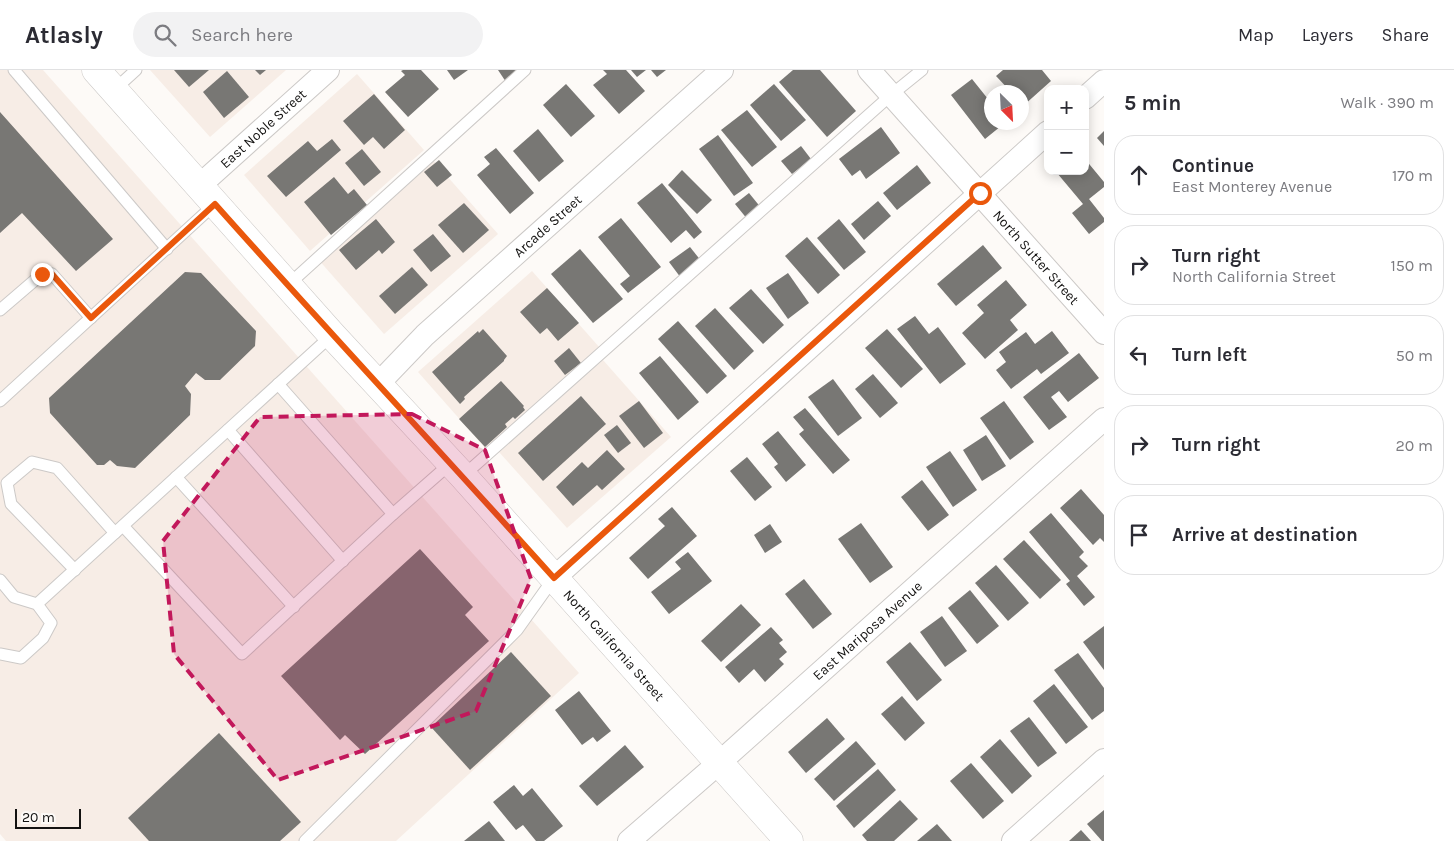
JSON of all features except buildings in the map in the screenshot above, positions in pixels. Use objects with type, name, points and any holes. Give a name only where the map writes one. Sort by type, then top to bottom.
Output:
[{"type":"street","name":"East Noble Street","points":[[207,195],[328,70]]},
{"type":"street","name":"Arcade Street","points":[[378,384],[426,335],[722,70]]},
{"type":"street","name":"North Sutter Street","points":[[869,70],[1104,333]]},
{"type":"street","name":"North California Street","points":[[105,80],[332,335],[457,470],[789,841]]},
{"type":"street","points":[[1089,94],[1104,81]]},
{"type":"street","points":[[554,578],[1044,136]]},
{"type":"street","name":"East Mariposa Avenue","points":[[629,841],[1104,419]]},
{"type":"street","points":[[1013,841],[1104,760]]},
{"type":"lane","points":[[14,70],[167,249]]},
{"type":"lane","points":[[105,80],[136,70]]},
{"type":"lane","points":[[288,286],[525,70]]},
{"type":"lane","points":[[75,570],[11,504],[7,484],[32,462],[57,468],[242,654],[393,514],[457,470],[922,70]]},
{"type":"lane","points":[[0,401],[167,249],[207,195]]},
{"type":"lane","points":[[0,310],[42,274],[49,273],[52,274],[91,318]]},
{"type":"lane","points":[[37,604],[332,335]]},
{"type":"lane","points":[[278,384],[393,514]]},
{"type":"lane","points":[[228,430],[344,561]]},
{"type":"lane","points":[[176,477],[294,607]]},
{"type":"lane","points":[[305,841],[517,630],[554,578]]},
{"type":"lane","points":[[0,580],[14,597],[37,604],[51,623],[43,638],[21,658],[0,654]]},
{"type":"highlighted area","points":[[412,414],[485,450],[531,579],[476,711],[278,780],[174,654],[163,541],[260,417]]},
{"type":"shaded area","points":[[0,70],[43,70],[579,673],[396,841],[6,841],[0,834]]},
{"type":"shaded area","points":[[150,70],[286,70],[210,137]]},
{"type":"shaded area","points":[[357,74],[424,150],[310,251],[244,175]]},
{"type":"shaded area","points":[[431,158],[498,234],[384,334],[317,258]]},
{"type":"shaded area","points":[[532,271],[600,348],[486,449],[418,372]]},
{"type":"shaded area","points":[[603,360],[671,437],[567,528],[499,452]]},
{"type":"route","points":[[42,274],[52,274],[91,318],[215,204],[554,578],[980,193]]}]
